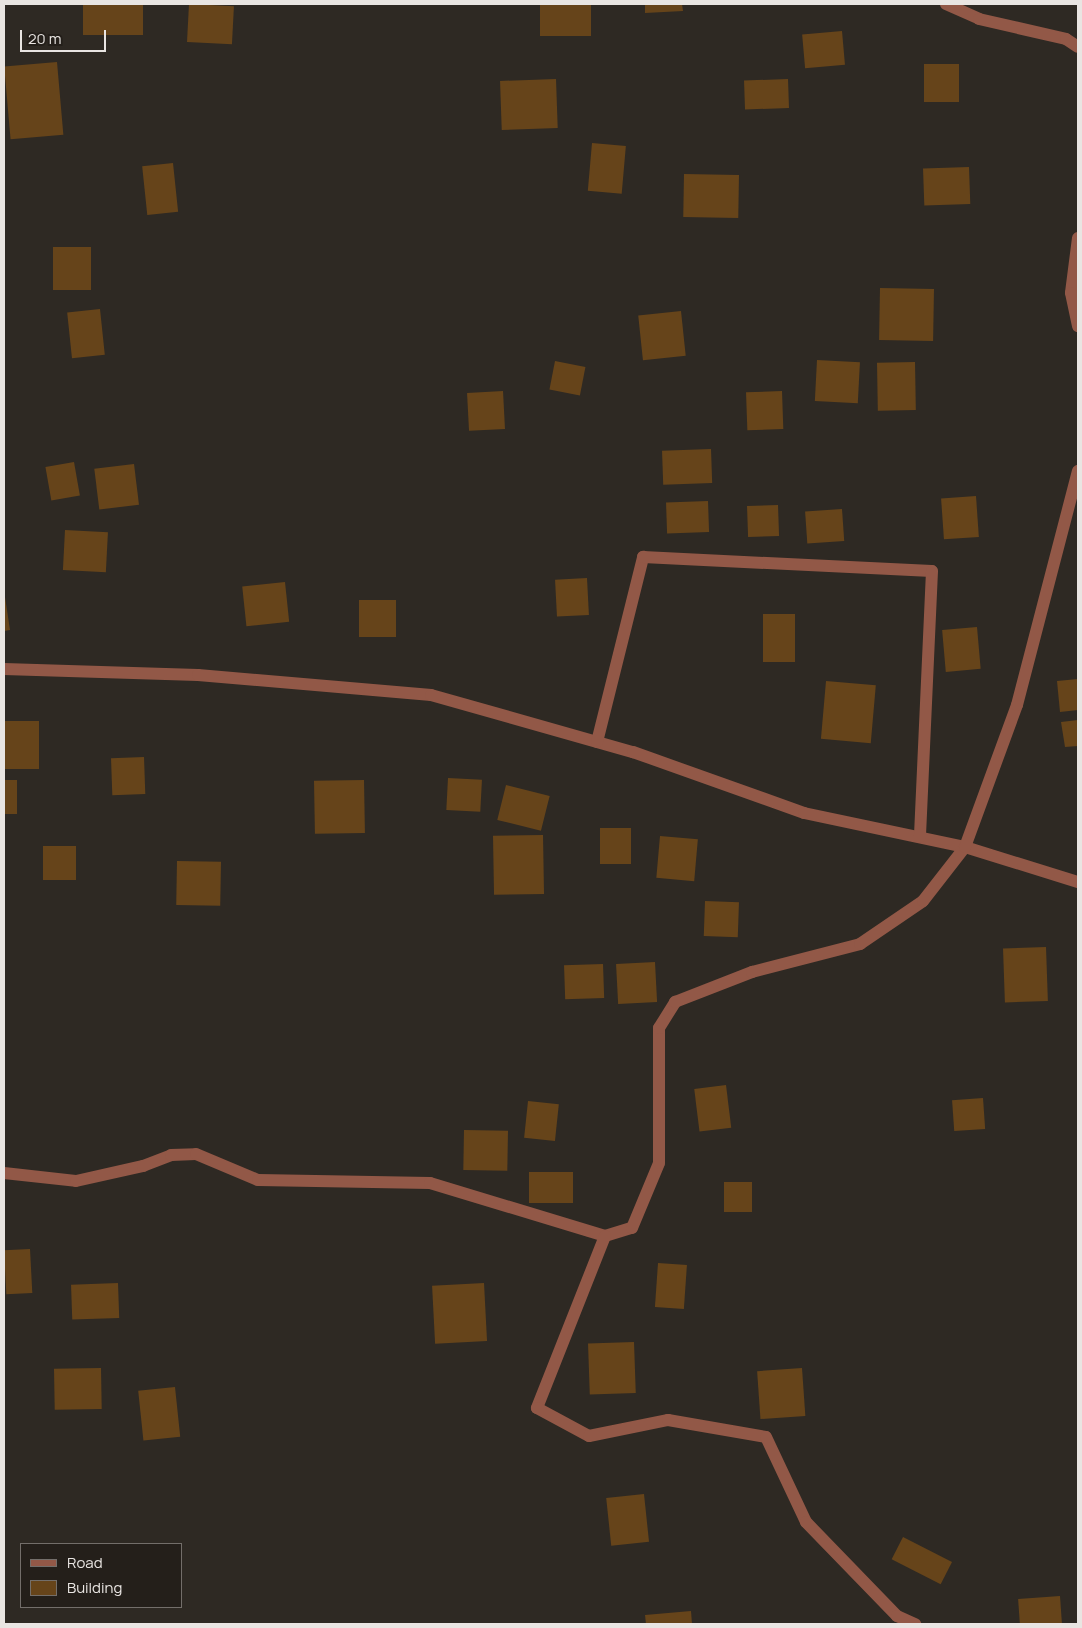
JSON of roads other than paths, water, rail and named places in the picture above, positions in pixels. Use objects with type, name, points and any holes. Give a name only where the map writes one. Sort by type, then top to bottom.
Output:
[{"type":"street","points":[[946,4],[979,19],[1066,39],[1078,48]]},
{"type":"street","points":[[1078,238],[1071,292],[1078,326]]},
{"type":"street","points":[[4,1172],[76,1181],[143,1166],[171,1155],[196,1154],[258,1180],[430,1183],[604,1236],[632,1228],[658,1163],[660,1028],[675,1002],[752,972],[860,944],[924,901],[965,847],[1017,705],[1078,471]]},
{"type":"street","points":[[598,742],[643,557],[932,571],[920,837]]},
{"type":"street","points":[[4,669],[198,675],[431,694],[598,742],[804,813],[965,847],[1078,882]]},
{"type":"street","points":[[604,1236],[537,1408],[589,1436],[668,1420],[766,1437],[806,1522],[898,1616],[915,1624]]}]
